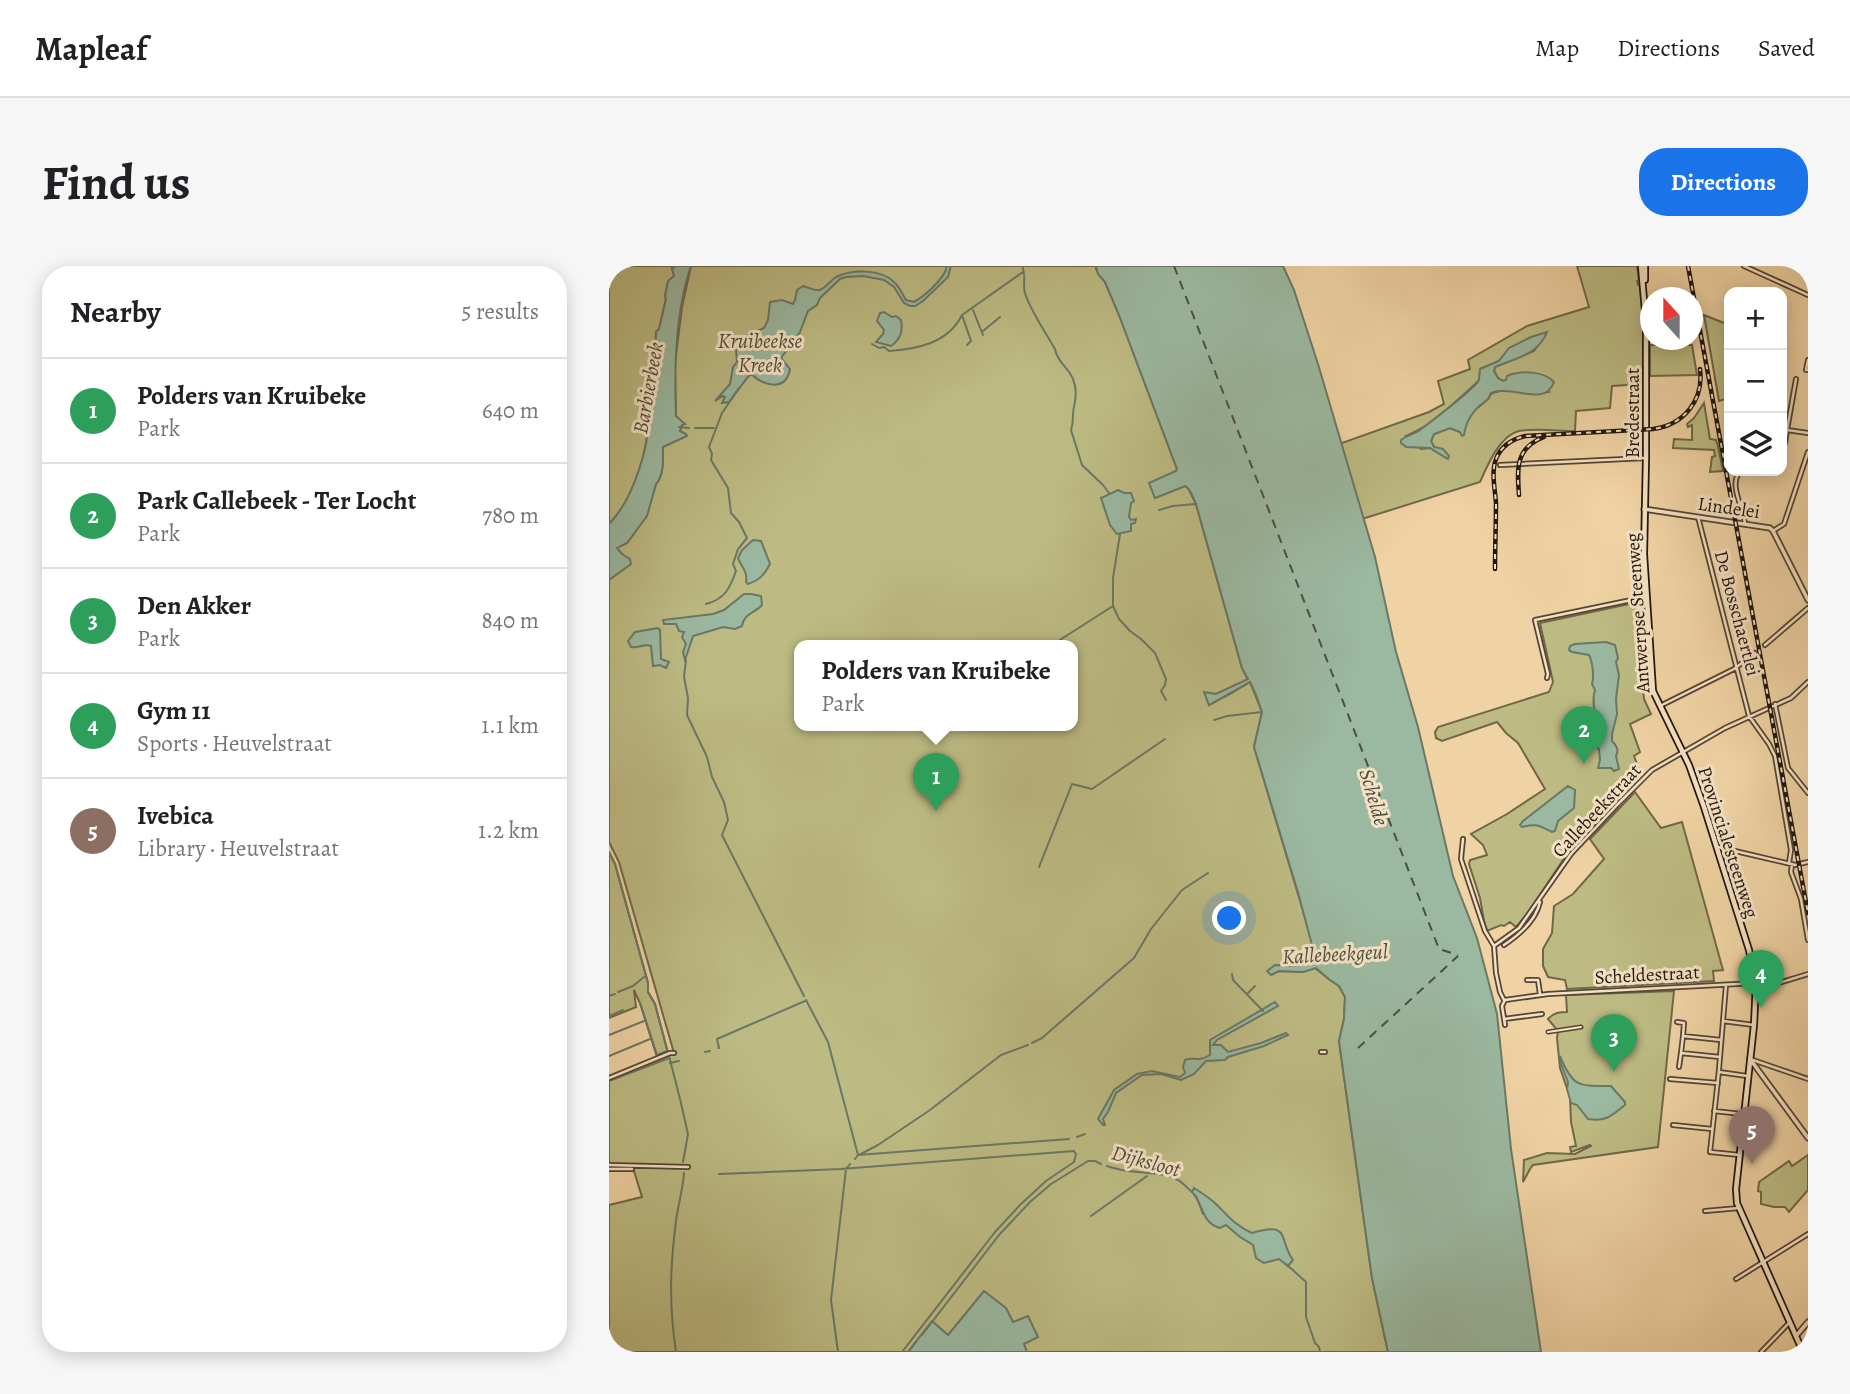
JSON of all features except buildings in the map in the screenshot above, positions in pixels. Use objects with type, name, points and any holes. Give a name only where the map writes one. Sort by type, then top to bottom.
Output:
[{"type":"main road","name":"Bredestraat","points":[[1643,266],[1646,316],[1644,509]]},
{"type":"main road","name":"Antwerpse Steenweg","points":[[1644,509],[1646,597],[1653,691],[1683,751]]},
{"type":"main road","name":"Provincialesteenweg","points":[[1683,751],[1718,847],[1752,960],[1756,983],[1737,1189],[1739,1208]]},
{"type":"main road","points":[[1739,1208],[1803,1352]]},
{"type":"street","points":[[1744,266],[1808,295]]},
{"type":"street","points":[[1808,360],[1808,370]]},
{"type":"street","points":[[1796,379],[1787,430],[1808,433]]},
{"type":"street","points":[[1773,531],[1786,520],[1808,452]]},
{"type":"street","points":[[1500,465],[1646,458]]},
{"type":"street","points":[[1736,476],[1739,504],[1745,523]]},
{"type":"street","name":"Lindelei","points":[[1644,509],[1767,527],[1773,531],[1808,600]]},
{"type":"street","name":"De Bosschaertlei","points":[[1698,517],[1749,716]]},
{"type":"street","points":[[1547,678],[1535,620],[1646,597]]},
{"type":"street","points":[[1765,645],[1808,608]]},
{"type":"street","points":[[1660,706],[1737,667],[1755,653]]},
{"type":"street","name":"Callebeekstraat","points":[[1494,946],[1519,928],[1571,854],[1652,770],[1749,716],[1794,696],[1808,682]]},
{"type":"street","points":[[1776,704],[1787,764],[1808,793]]},
{"type":"street","points":[[1749,716],[1775,756],[1791,850],[1791,872],[1801,899],[1808,940]]},
{"type":"street","points":[[1463,839],[1461,854],[1464,867],[1485,930],[1494,946],[1496,973],[1500,992],[1505,1000],[1502,1006],[1505,1025]]},
{"type":"street","points":[[1718,847],[1790,864],[1808,862]]},
{"type":"street","name":"Callebeekstraat","points":[[1504,945],[1531,920],[1540,905],[1540,898]]},
{"type":"street","points":[[1756,990],[1808,974]]},
{"type":"street","points":[[1528,980],[1538,980],[1541,995]]},
{"type":"street","name":"Scheldestraat","points":[[1505,1000],[1541,995],[1756,983]]},
{"type":"street","points":[[1726,984],[1710,1152],[1740,1155]]},
{"type":"street","points":[[1504,1019],[1542,1014]]},
{"type":"street","points":[[1723,1021],[1754,1025]]},
{"type":"street","points":[[1677,1022],[1684,1023],[1679,1067]]},
{"type":"street","points":[[1548,1032],[1581,1027]]},
{"type":"street","points":[[1683,1036],[1721,1040]]},
{"type":"street","points":[[609,1078],[674,1053]]},
{"type":"street","points":[[1681,1053],[1720,1056]]},
{"type":"street","points":[[1751,1059],[1808,1079]]},
{"type":"street","points":[[1751,1059],[1808,1138]]},
{"type":"street","points":[[1719,1070],[1748,1076]]},
{"type":"street","points":[[1670,1079],[1717,1083]]},
{"type":"street","points":[[1714,1111],[1745,1115]]},
{"type":"street","points":[[1673,1125],[1712,1129]]},
{"type":"street","points":[[609,1167],[688,1167]]},
{"type":"street","points":[[609,1167],[632,1169]]},
{"type":"street","points":[[1705,1211],[1739,1208]]},
{"type":"street","points":[[1736,1279],[1808,1234]]},
{"type":"street","points":[[1761,1352],[1790,1322]]},
{"type":"street","points":[[1796,1336],[1808,1322]]},
{"type":"shaded area","points":[[609,266],[676,266],[672,268],[674,276],[665,295],[659,329],[656,332],[653,406],[648,409],[644,454],[634,485],[609,524]]},
{"type":"shaded area","points":[[691,266],[1096,266],[1119,315],[1177,469],[1150,484],[1155,498],[1185,486],[1188,488],[1196,504],[1242,668],[1248,680],[1216,694],[1205,693],[1209,705],[1250,682],[1262,712],[1254,747],[1313,944],[1310,956],[1303,963],[1281,965],[1271,975],[1278,971],[1303,972],[1315,968],[1339,986],[1345,997],[1339,1041],[1372,1278],[1388,1352],[609,1352],[609,1205],[642,1197],[633,1168],[609,1167],[609,1077],[657,1057],[634,990],[636,1007],[609,1018],[609,852],[615,864],[648,983],[648,992],[655,1004],[668,1053],[674,1053],[619,862],[609,842],[609,580],[617,573],[624,556],[616,548],[627,543],[648,511],[662,472],[663,447],[680,431],[682,425],[676,416],[675,363],[682,307]]},
{"type":"shaded area","points":[[1577,266],[1637,266],[1637,281],[1640,287],[1643,384],[1612,386],[1610,408],[1576,411],[1575,431],[1532,430],[1512,434],[1495,452],[1480,482],[1362,519],[1339,444],[1429,412],[1444,404],[1438,381],[1470,369],[1468,360],[1527,326],[1589,307]],"holes":[[[1538,345],[1534,351],[1495,367],[1494,371],[1503,381],[1548,392],[1505,391],[1491,394],[1474,411],[1460,432],[1450,428],[1434,434],[1431,441],[1434,447],[1448,459],[1430,448],[1421,449],[1406,436],[1431,423],[1464,394],[1479,380],[1480,369],[1499,361],[1505,354]]]},
{"type":"shaded area","points":[[1704,315],[1724,323],[1724,400],[1719,401]]},
{"type":"shaded area","points":[[1650,350],[1693,350],[1697,375],[1650,376]]},
{"type":"shaded area","points":[[1704,403],[1710,439],[1716,440],[1723,471],[1710,472],[1714,450],[1673,448],[1674,439],[1692,440],[1692,425],[1688,427],[1687,424]]},
{"type":"shaded area","points":[[1634,603],[1644,699],[1651,714],[1630,724],[1640,752],[1634,756],[1640,772],[1569,851],[1516,927],[1510,922],[1487,931],[1469,864],[1470,860],[1487,855],[1483,845],[1471,834],[1545,789],[1518,743],[1497,722],[1442,741],[1436,738],[1435,732],[1438,727],[1549,692],[1553,682],[1540,623]]},
{"type":"shaded area","points":[[1635,792],[1661,828],[1682,822],[1723,970],[1713,971],[1714,981],[1567,989],[1565,980],[1548,977],[1543,966],[1543,949],[1552,933],[1554,906],[1573,894],[1604,859],[1590,839]]},
{"type":"shaded area","points":[[1674,991],[1658,1147],[1533,1165],[1523,1182],[1524,1160],[1547,1153],[1575,1154],[1591,1146],[1571,1152],[1570,1147],[1576,1146],[1570,1097],[1560,1068],[1558,1031],[1548,1019],[1556,1013],[1567,1012],[1566,995]]},
{"type":"shaded area","points":[[1808,1155],[1808,1190],[1789,1212],[1785,1207],[1761,1204],[1759,1182],[1789,1161],[1792,1166]]},
{"type":"water","points":[[691,266],[682,302],[676,360],[676,416],[685,424],[680,431],[687,436],[663,447],[662,472],[647,516],[627,543],[617,548],[630,559],[631,564],[609,580],[609,524],[626,501],[644,453],[648,408],[653,406],[656,332],[659,329],[668,281],[674,276],[672,268]]},
{"type":"water","name":"Kruibeekse Kreek","points":[[947,266],[951,266],[948,277],[915,306],[904,303],[894,287],[884,280],[863,276],[840,279],[820,298],[817,305],[808,311],[800,332],[781,358],[790,369],[784,381],[768,384],[751,374],[729,402],[722,403],[725,397],[723,396],[715,401],[730,384],[733,367],[737,362],[736,350],[743,337],[764,328],[770,302],[782,300],[793,304],[797,290],[803,286],[819,290],[843,274],[866,272],[888,278],[898,286],[906,300],[914,302],[934,286]]},
{"type":"water","name":"Schelde","points":[[1096,266],[1283,266],[1294,290],[1375,557],[1396,652],[1418,727],[1453,876],[1477,938],[1497,1014],[1511,1149],[1541,1352],[1388,1352],[1372,1278],[1339,1041],[1345,997],[1339,986],[1316,968],[1303,972],[1279,971],[1271,975],[1267,971],[1275,965],[1303,964],[1313,949],[1254,747],[1262,712],[1250,682],[1209,705],[1204,692],[1216,694],[1248,679],[1242,668],[1192,494],[1185,486],[1155,498],[1149,483],[1177,469],[1119,315]]},
{"type":"water","points":[[884,312],[901,320],[901,334],[891,346],[876,342],[883,334],[884,330],[877,321],[880,313]]},
{"type":"water","points":[[1547,332],[1532,351],[1495,367],[1494,371],[1503,381],[1507,376],[1519,373],[1550,378],[1554,382],[1550,390],[1536,395],[1508,391],[1491,393],[1470,417],[1464,435],[1450,428],[1434,434],[1431,441],[1434,447],[1443,449],[1449,456],[1448,459],[1430,448],[1406,447],[1401,443],[1401,440],[1420,430],[1470,390],[1479,380],[1480,369],[1499,361],[1509,348]]},
{"type":"water","points":[[1118,490],[1131,493],[1134,501],[1131,503],[1129,517],[1131,520],[1136,519],[1135,523],[1131,524],[1131,531],[1117,534],[1110,525],[1101,498]]},
{"type":"water","points":[[753,540],[761,541],[770,564],[761,577],[748,584],[738,558]]},
{"type":"water","points":[[744,594],[761,596],[762,605],[747,616],[742,626],[735,629],[723,627],[693,636],[685,660],[683,652],[686,644],[682,637],[684,632],[679,631],[676,624],[664,624],[663,620],[713,614],[724,610]]},
{"type":"water","points":[[658,628],[661,659],[669,662],[666,668],[653,666],[651,646],[631,647],[628,641],[635,632]]},
{"type":"water","points":[[1606,642],[1615,645],[1618,658],[1617,714],[1612,741],[1617,748],[1619,769],[1614,771],[1611,768],[1598,768],[1600,760],[1599,749],[1595,746],[1595,690],[1589,655],[1569,650],[1570,646],[1575,644]]},
{"type":"water","points":[[1568,786],[1575,790],[1574,808],[1558,821],[1555,831],[1520,825],[1523,821]]},
{"type":"water","points":[[1275,1002],[1278,1006],[1217,1040],[1213,1045],[1221,1045],[1228,1052],[1286,1033],[1288,1035],[1225,1060],[1206,1061],[1194,1074],[1181,1080],[1161,1074],[1142,1075],[1116,1093],[1103,1119],[1105,1125],[1098,1119],[1114,1090],[1137,1074],[1152,1071],[1180,1077],[1185,1073],[1185,1060],[1202,1059],[1210,1055],[1210,1040]]},
{"type":"water","points":[[1560,1056],[1573,1080],[1584,1085],[1611,1086],[1625,1105],[1608,1117],[1588,1119],[1577,1105],[1571,1103]]},
{"type":"water","points":[[1194,1188],[1247,1231],[1279,1231],[1293,1260],[1288,1266],[1279,1259],[1264,1263],[1256,1258],[1253,1245],[1226,1225],[1220,1228],[1209,1222],[1192,1192]]},
{"type":"water","points":[[984,1291],[1006,1308],[1013,1322],[1028,1316],[1038,1337],[1024,1344],[1027,1352],[908,1352],[932,1321],[948,1335]]},
{"type":"waterway","points":[[1022,266],[1027,300],[1074,383],[1076,396],[1071,430],[1082,465],[1109,493]]},
{"type":"waterway","points":[[967,345],[971,341],[962,315],[1023,272]]},
{"type":"waterway","points":[[973,310],[983,335]]},
{"type":"waterway","points":[[872,344],[889,351],[931,343],[949,332],[962,315]]},
{"type":"waterway","points":[[983,331],[1000,317]]},
{"type":"waterway","name":"Barbierbeek","points":[[706,604],[718,599],[729,588],[736,571],[733,564],[738,549],[747,538],[731,513],[728,488],[711,460],[709,447],[722,413],[739,388]]},
{"type":"waterway","points":[[679,427],[689,428]]},
{"type":"waterway","points":[[695,428],[714,428]]},
{"type":"waterway","points":[[1159,510],[1196,504]]},
{"type":"waterway","points":[[1120,534],[1113,578],[1113,606],[1119,619],[1155,653],[1166,679],[1161,691],[1166,700]]},
{"type":"waterway","points":[[1060,640],[1113,606]]},
{"type":"waterway","points":[[686,660],[684,677],[688,698],[687,715],[724,802],[728,820],[722,835],[804,996]]},
{"type":"waterway","points":[[1214,720],[1262,712]]},
{"type":"waterway","points":[[1039,867],[1072,784],[1092,789],[1165,739]]},
{"type":"waterway","points":[[609,852],[615,864],[648,983],[648,992],[655,1004],[668,1053]]},
{"type":"waterway","points":[[1032,1043],[1042,1038],[1134,958],[1151,929],[1182,890],[1208,873]]},
{"type":"waterway","name":"Kallebeekgeul","points":[[1232,974],[1233,980],[1263,1011]]},
{"type":"waterway","points":[[618,992],[633,986],[644,977]]},
{"type":"waterway","name":"Kallebeekgeul","points":[[1248,993],[1255,986]]},
{"type":"waterway","points":[[609,996],[615,994]]},
{"type":"waterway","points":[[806,1000],[828,1042],[858,1155],[855,1159]]},
{"type":"waterway","points":[[718,1048],[717,1039],[805,1001]]},
{"type":"waterway","points":[[640,1003],[657,1055],[667,1051]]},
{"type":"waterway","points":[[609,1016],[623,1010]]},
{"type":"waterway","points":[[609,1035],[644,1021]]},
{"type":"waterway","points":[[609,1056],[650,1039]]},
{"type":"waterway","points":[[859,1155],[930,1110],[1001,1055],[1028,1045]]},
{"type":"waterway","points":[[705,1052],[710,1051]]},
{"type":"waterway","points":[[669,1056],[688,1134],[683,1162]]},
{"type":"waterway","points":[[609,1081],[669,1058]]},
{"type":"waterway","points":[[670,1063],[679,1061]]},
{"type":"waterway","points":[[1077,1137],[1085,1134]]},
{"type":"waterway","points":[[858,1155],[1069,1139]]},
{"type":"waterway","points":[[719,1174],[841,1169],[1074,1151],[1074,1162],[1046,1181],[995,1232],[902,1352]]},
{"type":"waterway","name":"Dijksloot","points":[[922,1335],[999,1235],[1030,1202],[1051,1184],[1088,1161],[1101,1164]]},
{"type":"waterway","points":[[838,1352],[831,1300],[846,1169],[850,1164]]},
{"type":"waterway","name":"Dijksloot","points":[[1107,1166],[1173,1177],[1192,1192]]},
{"type":"waterway","points":[[676,1352],[671,1302],[672,1271],[676,1221],[684,1173]]},
{"type":"waterway","points":[[1091,1216],[1147,1176]]},
{"type":"waterway","name":"Dijksloot","points":[[1196,1196],[1203,1214]]},
{"type":"waterway","name":"Dijksloot","points":[[1286,1264],[1306,1282],[1306,1317],[1320,1352]]},
{"type":"waterway","name":"Dijksloot","points":[[908,1352],[916,1342]]},
{"type":"ferry route","points":[[1174,266],[1439,949],[1458,955]]},
{"type":"ferry route","points":[[1358,1048],[1458,956]]},
{"type":"railway","points":[[1688,266],[1808,913]]},
{"type":"railway","points":[[1495,569],[1494,469],[1498,454],[1504,447],[1525,436],[1664,427],[1683,416],[1695,401],[1699,391],[1700,369]]},
{"type":"railway","points":[[1519,495],[1518,468],[1523,453],[1544,437]]},
{"type":"place","name":"Park Callebeek - Ter Locht","points":[[1584,764]]},
{"type":"place","name":"Polders van Kruibeke","points":[[936,811]]},
{"type":"place","name":"Gym 11","points":[[1761,1008]]},
{"type":"place","name":"Den Akker","points":[[1614,1072]]},
{"type":"place","name":"Ivebica","points":[[1752,1164]]}]
